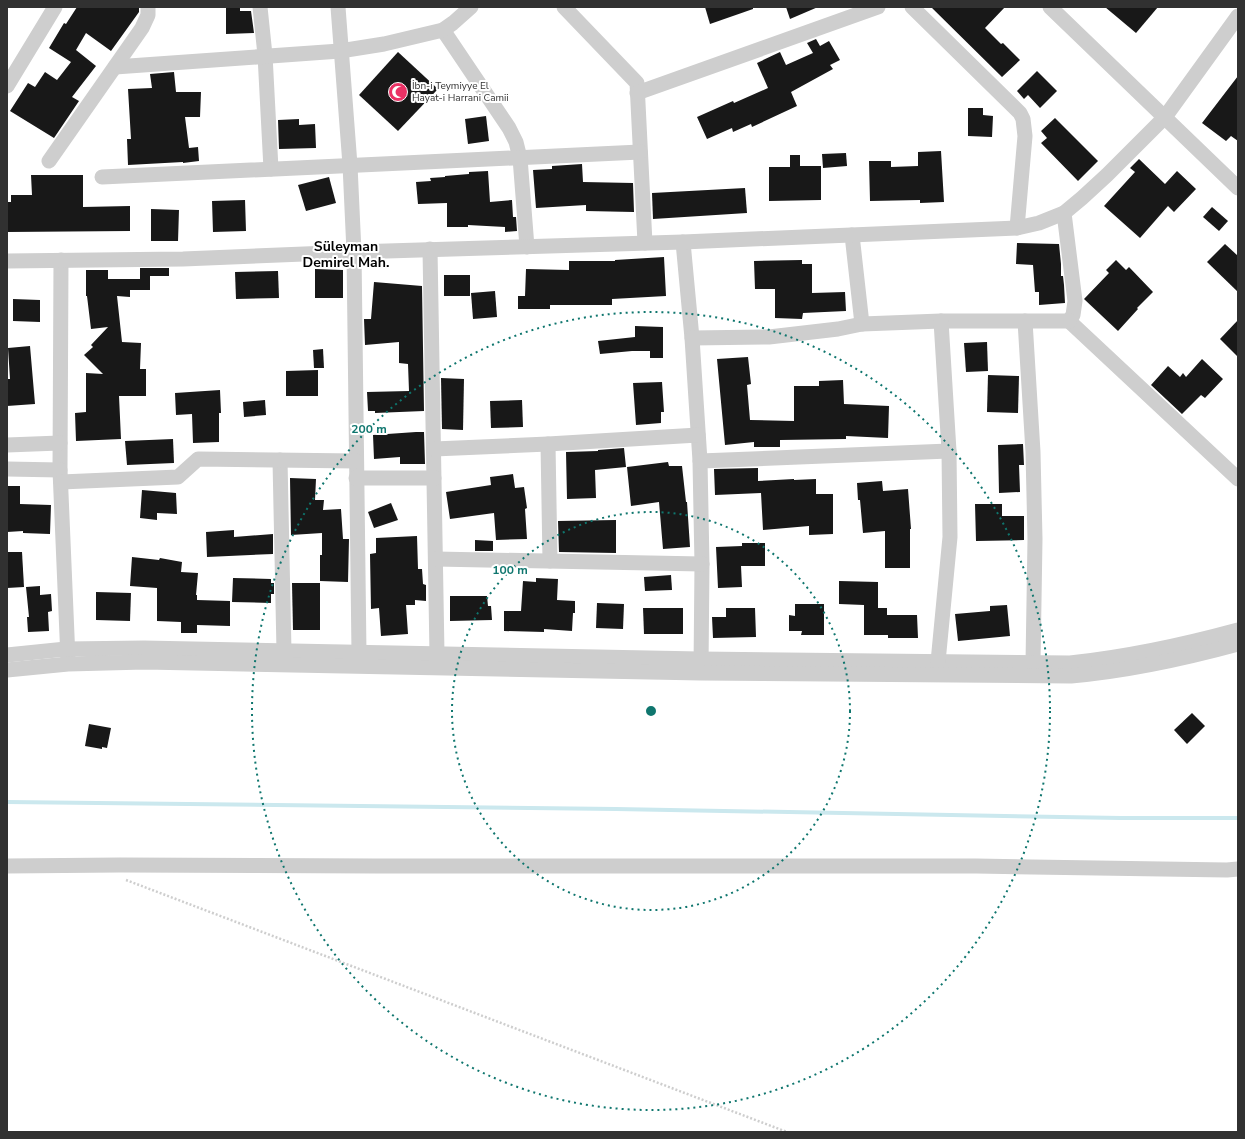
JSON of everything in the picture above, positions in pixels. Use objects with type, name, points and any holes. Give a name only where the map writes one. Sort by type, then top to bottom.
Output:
[{"type":"street","points":[[7,86],[55,7]]},
{"type":"street","points":[[49,161],[146,20],[148,15],[148,7]]},
{"type":"street","points":[[260,7],[265,55],[271,169]]},
{"type":"street","points":[[338,7],[340,51],[350,165],[354,252],[358,653]]},
{"type":"street","points":[[115,67],[265,55],[340,51],[384,44],[444,30],[471,7]]},
{"type":"street","points":[[564,7],[637,83],[645,243]]},
{"type":"street","points":[[637,93],[878,7]]},
{"type":"street","points":[[912,7],[1020,113],[1023,119],[1025,136],[1017,228]]},
{"type":"street","points":[[1050,7],[1238,188]]},
{"type":"street","points":[[7,261],[183,259],[430,249],[683,242],[1017,228],[1039,223],[1064,213],[1107,175],[1165,117],[1238,16]]},
{"type":"street","points":[[444,30],[509,128],[516,142],[520,158],[527,246]]},
{"type":"street","points":[[102,177],[640,152]]},
{"type":"street","points":[[1064,213],[1075,301],[1074,309],[1069,321]]},
{"type":"street","points":[[852,235],[862,324]]},
{"type":"street","points":[[683,242],[692,338],[700,461],[702,564],[701,666]]},
{"type":"street","points":[[430,249],[438,654]]},
{"type":"street","points":[[61,260],[60,443],[67,657]]},
{"type":"street","points":[[692,338],[769,337],[838,329],[862,324],[941,321],[1069,321],[1238,478]]},
{"type":"street","points":[[938,662],[950,537],[949,451],[941,321]]},
{"type":"street","points":[[1025,321],[1033,452],[1033,663]]},
{"type":"street","points":[[434,449],[698,435]]},
{"type":"street","points":[[7,445],[60,443]]},
{"type":"street","points":[[548,444],[550,561]]},
{"type":"street","points":[[700,461],[949,451]]},
{"type":"street","points":[[7,470],[61,476],[178,477],[198,460],[356,461]]},
{"type":"street","points":[[280,460],[284,651]]},
{"type":"street","points":[[356,478],[434,478]]},
{"type":"street","points":[[436,558],[702,564]]},
{"type":"street","points":[[7,655],[145,662],[701,666],[860,660],[1070,663],[1107,659],[1185,643],[1238,630]]},
{"type":"street","points":[[7,670],[67,657],[144,648],[438,654],[701,666],[1071,676],[1116,671],[1187,657],[1238,644]]},
{"type":"street","points":[[7,866],[976,866],[1238,869]]},
{"type":"path","points":[[120,865],[125,880],[787,1132]]},
{"type":"building","points":[[77,7],[139,7],[139,12],[111,51],[86,33],[76,50],[96,66],[72,97],[79,101],[54,138],[10,111],[28,83],[35,87],[45,72],[57,80],[71,62],[49,48],[64,23],[66,24]]},
{"type":"building","points":[[226,7],[240,7],[240,11],[251,11],[254,33],[226,34]]},
{"type":"building","points":[[705,7],[753,7],[753,9],[710,24]]},
{"type":"building","points":[[786,7],[818,7],[790,19]]},
{"type":"building","points":[[931,7],[1005,7],[985,28],[1020,60],[1002,77]]},
{"type":"building","points":[[1105,7],[1158,7],[1136,33]]},
{"type":"building","points":[[816,39],[820,46],[829,41],[840,60],[830,65],[833,69],[791,92],[797,106],[752,127],[751,124],[733,132],[732,128],[707,139],[697,117],[768,88],[757,63],[780,52],[786,65],[813,53],[807,43]]},
{"type":"building","name":"İbn-i Teymiyye El Hayat-i Harrani Camii","points":[[398,52],[438,89],[398,131],[359,95]]},
{"type":"building","points":[[1037,71],[1057,91],[1040,108],[1028,95],[1024,99],[1017,91]]},
{"type":"building","points":[[174,72],[176,92],[201,92],[200,117],[185,117],[189,148],[198,147],[199,161],[128,165],[127,139],[131,139],[128,89],[152,88],[150,74]]},
{"type":"building","points":[[1238,76],[1238,141],[1231,136],[1226,141],[1202,123]]},
{"type":"building","points":[[968,108],[983,108],[983,115],[993,116],[992,137],[968,136]]},
{"type":"building","points":[[486,116],[489,141],[468,144],[465,119]]},
{"type":"building","points":[[1055,118],[1098,161],[1078,181],[1041,143],[1047,138],[1041,131]]},
{"type":"building","points":[[299,119],[299,125],[315,124],[316,148],[279,149],[278,120]]},
{"type":"building","points":[[941,151],[944,202],[920,203],[920,200],[870,201],[869,161],[891,161],[891,167],[918,166],[918,152]]},
{"type":"building","points":[[846,153],[847,166],[823,168],[822,154]]},
{"type":"building","points":[[790,155],[800,155],[800,166],[821,166],[821,200],[769,201],[769,167],[790,167]]},
{"type":"building","points":[[1139,159],[1165,184],[1177,171],[1196,189],[1174,212],[1168,206],[1140,238],[1104,206],[1135,172],[1130,168]]},
{"type":"building","points":[[582,164],[583,182],[633,183],[634,212],[586,211],[586,205],[536,208],[533,170],[552,169],[552,166]]},
{"type":"building","points":[[488,171],[490,202],[512,200],[513,217],[516,217],[517,231],[505,232],[505,227],[468,225],[468,227],[447,227],[447,203],[418,204],[416,182],[431,181],[430,178],[469,174],[469,172]]},
{"type":"building","points":[[31,175],[83,175],[83,207],[130,206],[130,231],[7,232],[7,202],[11,202],[11,195],[32,195]]},
{"type":"building","points":[[329,177],[336,203],[306,211],[298,185]]},
{"type":"building","points":[[745,188],[747,213],[653,219],[652,193]]},
{"type":"building","points":[[245,200],[246,231],[213,232],[212,201]]},
{"type":"building","points":[[1212,207],[1228,221],[1219,231],[1203,217]]},
{"type":"building","points":[[151,209],[179,210],[178,241],[151,241]]},
{"type":"building","points":[[1017,243],[1059,244],[1061,276],[1063,276],[1065,303],[1039,305],[1039,292],[1035,292],[1033,265],[1016,264]]},
{"type":"building","points":[[1225,244],[1238,256],[1238,292],[1207,262]]},
{"type":"building","points":[[664,257],[666,296],[612,299],[612,305],[550,305],[550,309],[518,309],[518,296],[525,296],[526,269],[569,270],[569,261],[615,261]]},
{"type":"building","points":[[802,260],[802,264],[812,264],[812,293],[845,292],[846,311],[803,313],[802,319],[775,318],[775,289],[755,289],[754,261]]},
{"type":"building","points":[[1116,260],[1126,270],[1129,267],[1153,292],[1137,308],[1138,309],[1118,331],[1084,299],[1109,273],[1106,270]]},
{"type":"building","points":[[140,268],[169,268],[169,276],[150,276],[150,290],[130,290],[130,297],[117,296],[122,342],[141,343],[140,369],[146,369],[146,396],[119,396],[121,439],[76,441],[75,413],[86,412],[86,373],[103,374],[84,355],[93,347],[91,345],[108,327],[91,329],[86,296],[86,270],[108,270],[108,279],[140,279]]},
{"type":"building","points":[[315,269],[343,270],[343,298],[315,298]]},
{"type":"building","points":[[278,271],[279,298],[236,299],[235,272]]},
{"type":"building","points":[[444,275],[470,275],[470,296],[444,296]]},
{"type":"building","points":[[374,282],[422,286],[424,411],[375,413],[375,411],[368,411],[367,392],[409,391],[408,364],[399,363],[399,342],[365,345],[364,319],[371,319]]},
{"type":"building","points":[[495,291],[497,317],[473,319],[471,293]]},
{"type":"building","points":[[13,299],[40,300],[40,322],[13,321]]},
{"type":"building","points":[[1238,320],[1238,357],[1220,339]]},
{"type":"building","points":[[635,326],[663,327],[663,358],[650,358],[650,351],[600,354],[598,341],[635,337]]},
{"type":"building","points":[[987,342],[988,371],[966,372],[964,343]]},
{"type":"building","points":[[30,346],[35,404],[7,406],[7,379],[10,379],[8,348]]},
{"type":"building","points":[[323,349],[324,368],[314,368],[313,350]]},
{"type":"building","points":[[748,357],[751,384],[747,385],[750,420],[794,421],[794,386],[819,386],[819,381],[843,380],[844,404],[889,406],[888,438],[846,436],[846,439],[780,440],[780,447],[754,447],[754,442],[725,445],[717,359]]},
{"type":"building","points":[[1202,359],[1223,379],[1205,398],[1201,395],[1182,414],[1151,385],[1168,366],[1180,377],[1183,373],[1186,377]]},
{"type":"building","points":[[318,370],[318,396],[286,396],[286,371]]},
{"type":"building","points":[[988,375],[1019,376],[1018,413],[987,412]]},
{"type":"building","points":[[441,378],[464,379],[463,430],[442,429]]},
{"type":"building","points":[[662,382],[664,412],[661,412],[661,423],[636,425],[633,383]]},
{"type":"building","points":[[220,390],[221,413],[219,413],[219,442],[193,443],[192,414],[176,415],[175,393]]},
{"type":"building","points":[[265,400],[266,415],[244,417],[243,402]]},
{"type":"building","points":[[522,400],[523,427],[491,428],[490,401]]},
{"type":"building","points":[[424,432],[425,464],[400,464],[400,457],[374,459],[373,435]]},
{"type":"building","points":[[173,439],[174,463],[127,465],[125,441]]},
{"type":"building","points":[[1023,444],[1024,465],[1019,465],[1020,492],[999,493],[998,445]]},
{"type":"building","points":[[624,448],[626,467],[595,470],[596,498],[567,499],[566,452],[598,451]]},
{"type":"building","points":[[668,462],[669,466],[682,466],[687,502],[690,547],[663,549],[659,502],[631,506],[627,467]]},
{"type":"building","points":[[758,468],[758,481],[816,479],[816,494],[833,494],[833,534],[809,535],[809,526],[763,530],[761,493],[715,495],[714,469]]},
{"type":"building","points":[[513,474],[515,488],[524,487],[527,508],[525,509],[527,539],[496,540],[494,513],[450,519],[446,492],[491,485],[490,477]]},
{"type":"building","points":[[290,478],[316,479],[315,500],[324,500],[323,510],[341,509],[343,539],[349,539],[348,582],[320,581],[322,533],[291,535]]},
{"type":"building","points":[[882,481],[883,491],[908,489],[911,529],[910,568],[885,568],[885,531],[863,533],[857,483]]},
{"type":"building","points":[[7,486],[20,486],[20,504],[51,505],[50,534],[23,533],[23,531],[7,532]]},
{"type":"building","points":[[142,490],[176,493],[177,514],[157,513],[157,520],[140,518]]},
{"type":"building","points":[[391,503],[398,520],[374,528],[368,512]]},
{"type":"building","points":[[975,504],[1002,504],[1002,516],[1024,516],[1024,540],[976,541]]},
{"type":"building","points":[[616,520],[616,553],[559,552],[558,521]]},
{"type":"building","points":[[234,530],[234,537],[273,534],[273,554],[207,557],[206,532]]},
{"type":"building","points":[[417,536],[418,569],[422,569],[423,584],[426,585],[426,601],[415,600],[415,605],[406,605],[408,634],[381,636],[379,608],[371,609],[370,554],[376,553],[376,538]]},
{"type":"building","points":[[475,540],[493,541],[493,551],[475,551]]},
{"type":"building","points":[[742,543],[765,543],[765,566],[741,566],[742,587],[718,588],[716,547],[742,546]]},
{"type":"building","points":[[7,552],[22,552],[24,587],[7,588]]},
{"type":"building","points":[[132,557],[159,560],[160,558],[182,562],[181,572],[198,573],[197,600],[230,601],[230,626],[197,625],[197,633],[181,633],[181,622],[157,621],[157,588],[130,586]]},
{"type":"building","points":[[671,575],[672,590],[645,591],[644,577]]},
{"type":"building","points":[[233,578],[271,579],[271,583],[274,583],[274,594],[271,594],[271,603],[232,602]]},
{"type":"building","points":[[536,578],[558,579],[557,600],[575,601],[572,631],[544,629],[544,632],[504,631],[504,611],[521,611],[523,581],[536,582]]},
{"type":"building","points":[[839,581],[878,582],[878,608],[887,608],[887,615],[917,615],[918,638],[888,638],[888,635],[864,635],[864,605],[839,604]]},
{"type":"building","points":[[292,583],[320,583],[320,630],[293,630]]},
{"type":"building","points":[[40,586],[40,595],[51,594],[52,611],[48,612],[49,631],[28,632],[27,617],[29,617],[26,587]]},
{"type":"building","points":[[96,592],[131,593],[130,621],[96,620]]},
{"type":"building","points":[[450,596],[487,596],[488,606],[491,606],[492,620],[450,621]]},
{"type":"building","points":[[597,603],[624,604],[623,629],[596,628]]},
{"type":"building","points":[[795,604],[824,604],[824,635],[801,635],[802,631],[789,631],[789,615],[795,616]]},
{"type":"building","points":[[1007,605],[1010,636],[958,641],[955,614],[990,611],[990,606]]},
{"type":"building","points":[[643,608],[683,608],[683,634],[644,634]]},
{"type":"building","points":[[726,608],[755,608],[756,637],[713,638],[712,617],[726,617]]},
{"type":"building","points":[[1192,713],[1205,726],[1187,744],[1174,730]]},
{"type":"building","points":[[89,724],[111,728],[107,748],[102,747],[102,749],[85,746]]},
{"type":"waterway","points":[[7,802],[616,809],[1121,818],[1238,818]]},
{"type":"place","name":"İbn-i Teymiyye El Hayat-i Harrani Camii","points":[[398,92]]},
{"type":"district","name":"Süleyman Demirel Mah.","points":[[346,254]]}]
